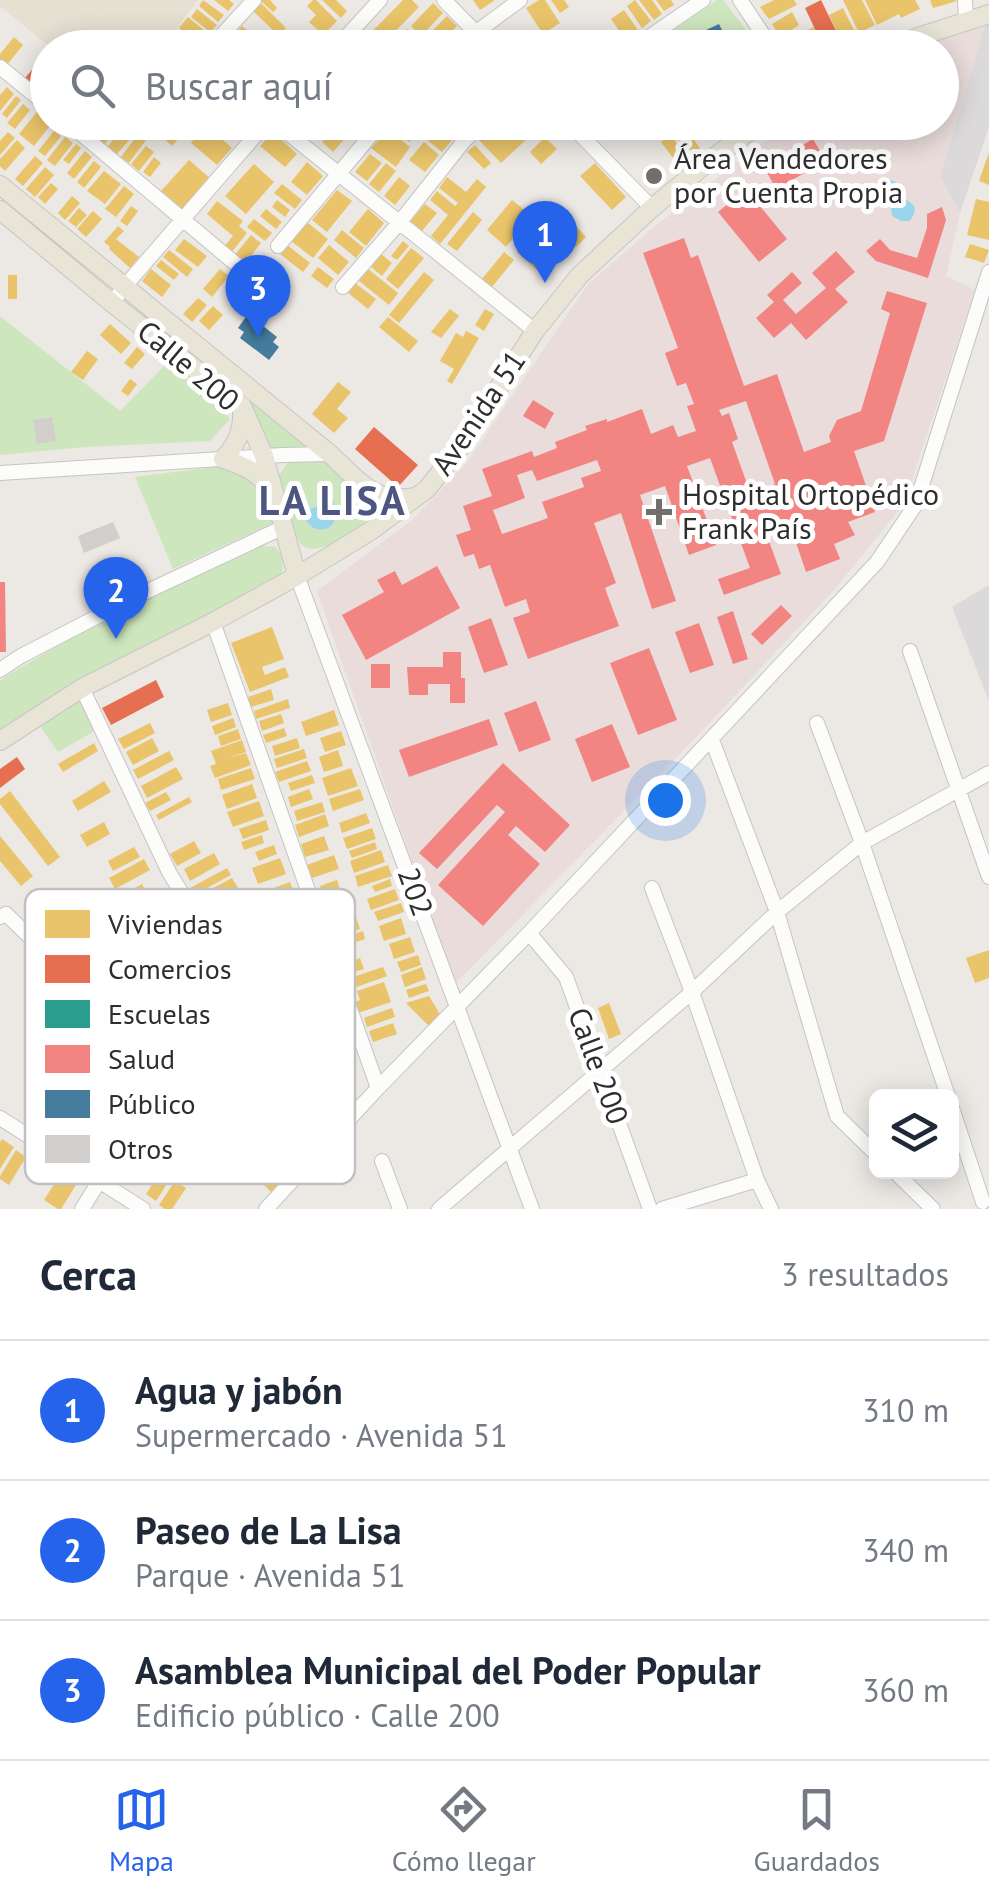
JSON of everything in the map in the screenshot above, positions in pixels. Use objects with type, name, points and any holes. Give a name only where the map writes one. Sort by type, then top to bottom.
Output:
[{"type":"main road","points":[[940,30],[989,14]]},
{"type":"main road","name":"Avenida 51","points":[[0,740],[82,688],[297,576],[373,529],[427,489],[447,466],[534,331],[580,275],[652,208],[737,140]]},
{"type":"main road","name":"Calle 200","points":[[0,185],[330,454],[371,492]]},
{"type":"main road","name":"Calle 200","points":[[0,210],[242,406],[264,456],[297,576]]},
{"type":"main road","points":[[242,406],[243,425],[223,460],[250,468],[263,478],[274,495]]},
{"type":"main road","points":[[371,492],[400,500],[416,497]]},
{"type":"main road","points":[[371,492],[373,529]]},
{"type":"main road","points":[[284,528],[302,553],[328,557]]},
{"type":"street","points":[[226,30],[254,0]]},
{"type":"street","points":[[352,30],[380,0]]},
{"type":"street","points":[[444,0],[472,30]]},
{"type":"street","points":[[477,30],[520,0]]},
{"type":"street","points":[[659,30],[703,0]]},
{"type":"street","points":[[740,0],[760,30]]},
{"type":"street","points":[[965,0],[966,20]]},
{"type":"street","points":[[0,67],[30,91]]},
{"type":"street","points":[[88,140],[238,265]]},
{"type":"street","points":[[112,303],[254,140]]},
{"type":"street","points":[[294,140],[534,331]]},
{"type":"street","points":[[278,246],[367,140]]},
{"type":"street","points":[[343,287],[465,140]]},
{"type":"street","points":[[586,140],[652,208]]},
{"type":"street","points":[[355,1113],[877,562],[916,504],[989,272]]},
{"type":"street","points":[[0,473],[330,454]]},
{"type":"street","points":[[0,670],[133,598],[284,528]]},
{"type":"street","name":"202","points":[[297,576],[532,1209]]},
{"type":"street","points":[[213,622],[308,889]]},
{"type":"street","points":[[910,651],[989,877]]},
{"type":"street","points":[[82,688],[178,889]]},
{"type":"street","points":[[817,723],[946,1089]]},
{"type":"street","points":[[712,740],[777,912],[837,1116],[869,1147]]},
{"type":"street","points":[[440,1209],[599,1074],[777,912],[862,843],[989,772]]},
{"type":"street","points":[[652,888],[771,1209]]},
{"type":"street","points":[[0,916],[6,914],[25,932]]},
{"type":"street","name":"Calle 200","points":[[529,933],[566,977],[650,1209]]},
{"type":"street","points":[[355,1023],[378,1088]]},
{"type":"street","points":[[0,1118],[25,1134]]},
{"type":"street","points":[[959,1129],[983,1202]]},
{"type":"street","points":[[382,1161],[400,1209]]},
{"type":"street","points":[[901,1179],[933,1209]]},
{"type":"street","points":[[662,1209],[758,1180]]},
{"type":"street","points":[[82,1209],[98,1184]]},
{"type":"street","points":[[106,1184],[142,1209]]},
{"type":"street","points":[[266,1209],[289,1184]]},
{"type":"shaded area","points":[[0,0],[198,0],[176,30],[30,31],[0,6]]},
{"type":"shaded area","points":[[989,24],[989,127],[960,213],[940,177],[951,140],[959,140],[959,113],[985,25]]},
{"type":"shaded area","name":"Hospital Ortopédico Frank País","points":[[985,25],[959,113],[959,34]]},
{"type":"shaded area","name":"Hospital Ortopédico Frank País","points":[[766,140],[951,140],[940,177],[960,213],[946,276],[975,290],[904,504],[833,591],[455,984],[317,591],[412,520],[466,464],[588,284]]},
{"type":"shaded area","points":[[989,585],[989,701],[952,607]]},
{"type":"green space","points":[[717,0],[723,0],[746,30],[674,30]]},
{"type":"green space","points":[[125,297],[317,450],[271,450],[252,406]]},
{"type":"green space","points":[[0,316],[120,411],[173,357],[230,419],[210,441],[0,455]]},
{"type":"green space","points":[[323,461],[364,489],[368,513],[362,525],[348,536],[311,549],[295,535],[278,476],[288,462]]},
{"type":"green space","points":[[221,466],[255,487],[266,502],[273,523],[173,569],[135,477]]},
{"type":"green space","points":[[261,546],[275,547],[283,556],[282,574],[273,582],[0,732],[0,681],[95,626]]},
{"type":"green space","points":[[80,697],[98,729],[58,752],[36,720]]},
{"type":"water","points":[[892,180],[915,207],[910,221],[892,216],[889,206],[880,201],[880,185]]},
{"type":"water","points":[[333,501],[336,511],[331,525],[319,530],[312,527],[303,511]]},
{"type":"building: Viviendas","points":[[203,0],[224,15],[218,22],[199,6]]},
{"type":"building: Viviendas","points":[[214,0],[229,0],[234,4],[228,11]]},
{"type":"building: Viviendas","points":[[260,0],[270,0],[277,8],[273,12]]},
{"type":"building: Viviendas","points":[[316,0],[337,21],[328,30],[318,30],[309,22],[316,15],[307,6]]},
{"type":"building: Viviendas","points":[[322,0],[336,0],[347,11],[341,18]]},
{"type":"building: Viviendas","points":[[403,0],[412,0],[419,7],[397,30],[374,30]]},
{"type":"building: Viviendas","points":[[473,0],[495,0],[480,10]]},
{"type":"building: Viviendas","points":[[545,0],[560,23],[540,30],[526,8]]},
{"type":"building: Viviendas","points":[[551,0],[564,0],[569,7],[560,13]]},
{"type":"building: Viviendas","points":[[635,0],[651,21],[642,28],[627,6]]},
{"type":"building: Viviendas","points":[[639,0],[652,0],[662,14],[654,20]]},
{"type":"building: Viviendas","points":[[656,0],[671,0],[674,5],[664,11]]},
{"type":"building: Viviendas","points":[[774,0],[794,0],[797,5],[769,19],[760,7]]},
{"type":"building: Viviendas","points":[[843,0],[862,0],[875,25],[858,30]]},
{"type":"building: Viviendas","points":[[865,0],[915,0],[920,9],[877,25]]},
{"type":"building: Viviendas","points":[[930,0],[956,0],[957,1],[933,8]]},
{"type":"building: Viviendas","points":[[261,3],[286,28],[273,30],[253,11]]},
{"type":"building: Viviendas","points":[[433,3],[443,13],[427,30],[411,26]]},
{"type":"building: Viviendas","points":[[843,8],[854,30],[836,30],[829,15]]},
{"type":"building: Viviendas","points":[[197,9],[217,25],[207,30],[191,17]]},
{"type":"building: Viviendas","points":[[624,10],[638,30],[619,30],[611,19]]},
{"type":"building: Viviendas","points":[[792,12],[799,25],[791,30],[776,30],[772,24]]},
{"type":"building: Viviendas","points":[[447,16],[457,26],[453,30],[433,30]]},
{"type":"building: Viviendas","points":[[188,17],[203,30],[182,30],[179,28]]},
{"type":"building: Viviendas","points":[[14,37],[23,45],[7,65],[0,54]]},
{"type":"building: Viviendas","points":[[7,87],[14,94],[0,111],[0,95]]},
{"type":"building: Viviendas","points":[[16,96],[21,100],[7,118],[2,114]]},
{"type":"building: Viviendas","points":[[23,104],[30,110],[15,129],[7,123]]},
{"type":"building: Viviendas","points":[[30,121],[30,140],[39,140],[34,146],[19,134]]},
{"type":"building: Viviendas","points":[[8,132],[15,138],[0,155],[0,141]]},
{"type":"building: Viviendas","points":[[17,140],[25,148],[5,171],[0,159]]},
{"type":"building: Viviendas","points":[[47,140],[58,140],[45,156],[38,151]]},
{"type":"building: Viviendas","points":[[63,140],[73,143],[55,166],[47,160]]},
{"type":"building: Viviendas","points":[[113,140],[129,140],[117,154],[108,146]]},
{"type":"building: Viviendas","points":[[134,140],[146,140],[129,163],[121,157]]},
{"type":"building: Viviendas","points":[[223,140],[232,148],[217,165],[191,143]]},
{"type":"building: Viviendas","points":[[266,140],[282,140],[297,154],[285,167],[260,146]]},
{"type":"building: Viviendas","points":[[324,140],[344,140],[333,152]]},
{"type":"building: Viviendas","points":[[379,140],[401,140],[410,147],[396,167],[371,148]]},
{"type":"building: Viviendas","points":[[427,140],[452,140],[442,152]]},
{"type":"building: Viviendas","points":[[479,140],[526,140],[501,163]]},
{"type":"building: Viviendas","points":[[542,140],[548,140],[557,149],[541,164],[530,152]]},
{"type":"building: Viviendas","points":[[674,140],[689,159],[679,166],[661,142]]},
{"type":"building: Viviendas","points":[[679,140],[694,140],[701,150],[690,157]]},
{"type":"building: Viviendas","points":[[424,142],[439,155],[425,172],[409,160]]},
{"type":"building: Viviendas","points":[[76,144],[81,148],[69,164],[63,160]]},
{"type":"building: Viviendas","points":[[475,145],[491,163],[484,169],[467,152]]},
{"type":"building: Viviendas","points":[[146,146],[154,152],[139,171],[131,164]]},
{"type":"building: Viviendas","points":[[85,151],[92,157],[74,179],[67,173]]},
{"type":"building: Viviendas","points":[[370,154],[382,163],[367,181],[355,172]]},
{"type":"building: Viviendas","points":[[989,155],[989,185],[979,181]]},
{"type":"building: Viviendas","points":[[35,156],[43,163],[23,186],[15,179]]},
{"type":"building: Viviendas","points":[[154,157],[161,163],[150,177],[143,172]]},
{"type":"building: Viviendas","points":[[189,160],[211,179],[184,210],[161,191]]},
{"type":"building: Viviendas","points":[[94,161],[101,167],[84,188],[77,182]]},
{"type":"building: Viviendas","points":[[307,162],[323,176],[307,195],[291,182]]},
{"type":"building: Viviendas","points":[[386,163],[396,171],[379,192],[369,184]]},
{"type":"building: Viviendas","points":[[595,163],[626,197],[612,210],[580,176]]},
{"type":"building: Viviendas","points":[[254,164],[274,182],[246,214],[225,196]]},
{"type":"building: Viviendas","points":[[45,167],[54,175],[35,197],[26,189]]},
{"type":"building: Viviendas","points":[[104,171],[121,184],[105,204],[87,191]]},
{"type":"building: Viviendas","points":[[399,177],[410,186],[395,205],[384,196]]},
{"type":"building: Viviendas","points":[[447,177],[466,192],[477,179],[486,187],[440,244],[431,236],[448,215],[430,200],[437,191],[455,206],[458,203],[439,188]]},
{"type":"building: Viviendas","points":[[51,183],[58,189],[45,204],[38,197]]},
{"type":"building: Viviendas","points":[[282,184],[302,200],[295,209],[274,193]]},
{"type":"building: Viviendas","points":[[124,186],[134,194],[116,217],[105,209]]},
{"type":"building: Viviendas","points":[[337,190],[352,201],[327,232],[312,220]]},
{"type":"building: Viviendas","points":[[72,196],[80,203],[65,220],[58,213]]},
{"type":"building: Viviendas","points":[[976,199],[989,202],[989,240],[967,235]]},
{"type":"building: Viviendas","points":[[277,200],[290,210],[285,217],[272,207]]},
{"type":"building: Viviendas","points":[[512,200],[532,216],[506,247],[487,230]]},
{"type":"building: Viviendas","points":[[217,201],[243,221],[239,226],[247,233],[231,253],[224,247],[233,236],[207,214]]},
{"type":"building: Viviendas","points":[[555,203],[586,237],[576,247],[543,214]]},
{"type":"building: Viviendas","points":[[425,204],[437,213],[422,231],[410,222]]},
{"type":"building: Viviendas","points":[[131,206],[138,211],[127,226],[120,221]]},
{"type":"building: Viviendas","points":[[79,208],[87,215],[76,227],[68,221]]},
{"type":"building: Viviendas","points":[[266,209],[282,222],[276,229],[260,216]]},
{"type":"building: Viviendas","points":[[368,209],[384,223],[366,246],[349,232]]},
{"type":"building: Viviendas","points":[[93,211],[102,219],[86,237],[77,229]]},
{"type":"building: Viviendas","points":[[473,212],[482,220],[457,251],[447,244]]},
{"type":"building: Viviendas","points":[[254,219],[272,233],[265,241],[247,227]]},
{"type":"building: Viviendas","points":[[308,223],[328,239],[313,258],[291,241]]},
{"type":"building: Viviendas","points":[[118,226],[124,231],[116,239],[139,257],[130,268],[104,242]]},
{"type":"building: Viviendas","points":[[342,230],[364,248],[356,258],[334,240]]},
{"type":"building: Viviendas","points":[[251,235],[261,243],[244,265],[233,257]]},
{"type":"building: Viviendas","points":[[184,239],[207,256],[198,267],[175,250]]},
{"type":"building: Viviendas","points":[[403,241],[409,246],[397,260],[391,256]]},
{"type":"building: Viviendas","points":[[527,242],[553,264],[543,275],[517,252]]},
{"type":"building: Viviendas","points":[[970,244],[989,250],[984,263],[965,257]]},
{"type":"building: Viviendas","points":[[287,245],[310,263],[303,272],[280,254]]},
{"type":"building: Viviendas","points":[[329,245],[349,262],[338,275],[318,258]]},
{"type":"building: Viviendas","points":[[411,248],[424,258],[398,289],[386,279]]},
{"type":"building: Viviendas","points":[[169,250],[193,269],[187,277],[163,257]]},
{"type":"building: Viviendas","points":[[504,252],[514,260],[492,287],[482,279]]},
{"type":"building: Viviendas","points":[[381,254],[392,263],[382,276],[371,267]]},
{"type":"building: Viviendas","points":[[161,260],[179,274],[174,280],[156,266]]},
{"type":"building: Viviendas","points":[[318,267],[334,279],[327,288],[311,276]]},
{"type":"building: Viviendas","points":[[151,269],[171,285],[162,297],[142,281]]},
{"type":"building: Viviendas","points":[[220,269],[229,276],[212,297],[203,289]]},
{"type":"building: Viviendas","points":[[368,269],[398,293],[389,305],[359,281]]},
{"type":"building: Viviendas","points":[[424,272],[434,280],[399,323],[389,315]]},
{"type":"building: Viviendas","points":[[8,275],[17,275],[17,299],[8,299]]},
{"type":"building: Viviendas","points":[[355,283],[376,299],[368,309],[347,292]]},
{"type":"building: Viviendas","points":[[198,298],[207,305],[192,322],[183,314]]},
{"type":"building: Viviendas","points":[[213,306],[223,315],[209,330],[199,321]]},
{"type":"building: Viviendas","points":[[450,309],[459,316],[441,338],[431,332]]},
{"type":"building: Viviendas","points":[[485,309],[494,314],[484,331],[475,325]]},
{"type":"building: Viviendas","points":[[388,317],[418,341],[409,352],[379,327]]},
{"type":"building: Viviendas","points":[[110,324],[131,343],[121,354],[100,335]]},
{"type":"building: Viviendas","points":[[466,331],[479,338],[452,384],[447,381],[454,369],[440,361],[456,333],[463,337]]},
{"type":"building: Viviendas","points":[[137,347],[145,354],[132,369],[124,363]]},
{"type":"building: Viviendas","points":[[87,351],[98,359],[83,380],[71,372]]},
{"type":"building: Viviendas","points":[[130,379],[137,384],[128,396],[121,391]]},
{"type":"building: Viviendas","points":[[338,382],[351,392],[337,409],[348,418],[334,433],[312,414]]},
{"type":"building: Viviendas","points":[[272,627],[284,659],[262,667],[265,675],[285,667],[289,677],[250,692],[231,643]]},
{"type":"building: Viviendas","points":[[271,689],[274,700],[251,707],[248,697]]},
{"type":"building: Viviendas","points":[[288,699],[290,708],[256,719],[254,711]]},
{"type":"building: Viviendas","points":[[228,703],[232,715],[211,722],[207,710]]},
{"type":"building: Viviendas","points":[[334,710],[339,725],[306,736],[301,722]]},
{"type":"building: Viviendas","points":[[281,714],[284,723],[262,731],[259,721]]},
{"type":"building: Viviendas","points":[[233,718],[236,727],[215,735],[212,726]]},
{"type":"building: Viviendas","points":[[150,723],[155,733],[124,749],[118,739]]},
{"type":"building: Viviendas","points":[[284,728],[287,736],[266,743],[263,735]]},
{"type":"building: Viviendas","points":[[238,729],[241,739],[221,746],[218,736]]},
{"type":"building: Viviendas","points":[[341,731],[346,745],[325,752],[320,738]]},
{"type":"building: Viviendas","points":[[152,738],[159,751],[133,765],[126,752]]},
{"type":"building: Viviendas","points":[[297,738],[300,748],[275,756],[272,746]]},
{"type":"building: Viviendas","points":[[242,740],[246,752],[225,759],[246,753],[251,765],[215,778],[210,766],[216,764],[211,751]]},
{"type":"building: Viviendas","points":[[94,743],[98,751],[63,772],[58,764]]},
{"type":"building: Viviendas","points":[[304,749],[307,758],[277,768],[274,759]]},
{"type":"building: Viviendas","points":[[338,750],[343,766],[324,772],[319,757]]},
{"type":"building: Viviendas","points":[[169,751],[174,760],[138,779],[133,770]]},
{"type":"building: Viviendas","points":[[307,761],[311,771],[279,782],[275,772]]},
{"type":"building: Viviendas","points":[[176,767],[183,779],[147,798],[141,786]]},
{"type":"building: Viviendas","points":[[251,768],[255,779],[221,790],[218,779]]},
{"type":"building: Viviendas","points":[[351,768],[358,786],[328,796],[322,778]]},
{"type":"building: Viviendas","points":[[312,775],[315,783],[291,791],[288,783]]},
{"type":"building: Viviendas","points":[[104,781],[111,792],[78,811],[72,801]]},
{"type":"building: Viviendas","points":[[252,784],[257,798],[227,809],[222,795]]},
{"type":"building: Viviendas","points":[[309,789],[313,799],[291,807],[288,797]]},
{"type":"building: Viviendas","points":[[360,789],[364,800],[333,811],[329,799]]},
{"type":"building: Viviendas","points":[[10,791],[60,857],[48,866],[0,804],[0,799]]},
{"type":"building: Viviendas","points":[[166,792],[171,800],[150,811],[145,803]]},
{"type":"building: Viviendas","points":[[189,797],[192,802],[159,820],[156,815]]},
{"type":"building: Viviendas","points":[[259,801],[264,816],[233,827],[227,812]]},
{"type":"building: Viviendas","points":[[322,802],[325,812],[297,821],[294,811]]},
{"type":"building: Viviendas","points":[[366,813],[370,823],[342,833],[339,823]]},
{"type":"building: Viviendas","points":[[325,814],[329,826],[299,837],[295,825]]},
{"type":"building: Viviendas","points":[[266,820],[269,830],[243,839],[239,829]]},
{"type":"building: Viviendas","points":[[104,822],[110,834],[87,847],[80,835]]},
{"type":"building: Viviendas","points":[[372,828],[376,839],[347,849],[343,838]]},
{"type":"building: Viviendas","points":[[262,835],[264,843],[244,850],[241,842]]},
{"type":"building: Viviendas","points":[[0,836],[33,876],[21,886],[0,861]]},
{"type":"building: Viviendas","points":[[324,836],[329,850],[305,857],[301,844]]},
{"type":"building: Viviendas","points":[[194,841],[201,853],[177,866],[170,854]]},
{"type":"building: Viviendas","points":[[375,842],[377,849],[352,858],[349,851]]},
{"type":"building: Viviendas","points":[[274,845],[277,854],[259,861],[255,852]]},
{"type":"building: Viviendas","points":[[134,847],[140,857],[113,871],[108,861]]},
{"type":"building: Viviendas","points":[[381,850],[385,862],[354,873],[350,861]]},
{"type":"building: Viviendas","points":[[214,853],[220,864],[190,881],[184,869]]},
{"type":"building: Viviendas","points":[[334,855],[339,869],[312,878],[307,865]]},
{"type":"building: Viviendas","points":[[280,858],[286,874],[258,884],[252,868]]},
{"type":"building: Viviendas","points":[[144,859],[150,870],[115,889],[109,878]]},
{"type":"building: Viviendas","points":[[388,865],[392,876],[358,887],[355,876]]},
{"type":"building: Viviendas","points":[[227,868],[231,875],[205,889],[190,888]]},
{"type":"building: Viviendas","points":[[232,878],[238,888],[236,889],[211,889]]},
{"type":"building: Viviendas","points":[[390,879],[392,886],[375,892],[372,886]]},
{"type":"building: Viviendas","points":[[337,880],[340,889],[321,889],[320,886]]},
{"type":"building: Viviendas","points":[[290,882],[293,889],[271,889]]},
{"type":"building: Viviendas","points":[[395,889],[399,900],[371,910],[367,899]]},
{"type":"building: Viviendas","points":[[401,903],[404,912],[378,921],[374,912]]},
{"type":"building: Viviendas","points":[[401,918],[406,934],[384,941],[379,926]]},
{"type":"building: Viviendas","points":[[363,931],[365,939],[355,943],[355,934]]},
{"type":"building: Viviendas","points":[[410,937],[415,952],[394,959],[389,944]]},
{"type":"building: Viviendas","points":[[989,950],[989,978],[975,983],[966,958]]},
{"type":"building: Viviendas","points":[[418,955],[421,965],[401,972],[397,962]]},
{"type":"building: Viviendas","points":[[360,958],[364,969],[355,972],[355,960]]},
{"type":"building: Viviendas","points":[[383,967],[387,976],[355,988],[355,976]]},
{"type":"building: Viviendas","points":[[422,967],[426,979],[405,987],[401,975]]},
{"type":"building: Viviendas","points":[[384,982],[391,1002],[358,1013],[357,991]]},
{"type":"building: Viviendas","points":[[426,984],[429,991],[409,998],[406,990]]},
{"type":"building: Viviendas","points":[[429,996],[441,1016],[430,1027],[406,1003]]},
{"type":"building: Viviendas","points":[[609,1003],[621,1034],[609,1039],[598,1008]]},
{"type":"building: Viviendas","points":[[392,1008],[395,1017],[367,1027],[364,1018]]},
{"type":"building: Viviendas","points":[[393,1023],[397,1034],[373,1042],[369,1031]]},
{"type":"building: Viviendas","points":[[2,1139],[14,1147],[0,1169],[0,1142]]},
{"type":"building: Viviendas","points":[[16,1150],[25,1156],[9,1185],[0,1176]]},
{"type":"building: Viviendas","points":[[54,1184],[76,1185],[61,1209],[44,1200]]},
{"type":"building: Viviendas","points":[[152,1184],[167,1184],[156,1201],[146,1194]]},
{"type":"building: Viviendas","points":[[173,1184],[186,1188],[172,1209],[159,1205]]},
{"type":"building: Comercios","points":[[821,0],[836,30],[815,30],[805,8]]},
{"type":"building: Comercios","points":[[374,427],[418,465],[398,487],[355,449]]},
{"type":"building: Comercios","points":[[156,680],[164,697],[111,725],[102,708]]},
{"type":"building: Comercios","points":[[17,757],[25,769],[0,788],[0,769]]},
{"type":"building: Salud","points":[[811,140],[826,161],[776,189],[764,167]]},
{"type":"building: Salud","points":[[746,189],[787,239],[759,262],[718,212]]},
{"type":"building: Salud","points":[[942,207],[946,220],[928,278],[876,261],[866,251],[880,239],[890,250],[917,258],[927,228],[927,214]]},
{"type":"building: Salud","points":[[684,238],[691,258],[698,255],[744,386],[777,374],[804,452],[831,442],[829,436],[837,420],[861,411],[890,313],[881,309],[887,291],[927,303],[884,441],[854,451],[875,512],[848,522],[855,535],[834,544],[840,559],[806,572],[790,525],[766,533],[781,574],[724,595],[718,579],[750,568],[710,458],[687,466],[716,545],[689,555],[665,486],[640,495],[676,601],[652,609],[621,513],[594,523],[616,583],[605,588],[619,626],[528,659],[513,618],[530,612],[526,599],[505,607],[490,565],[479,569],[474,554],[464,557],[456,535],[471,530],[463,506],[492,496],[482,469],[532,451],[534,457],[557,448],[555,442],[587,430],[585,426],[642,409],[651,434],[673,425],[678,437],[696,431],[687,406],[694,404],[686,383],[677,386],[665,353],[678,348],[643,253]],"holes":[[[746,401],[775,484],[750,492],[732,442],[738,439],[729,413],[722,416],[719,410]],[[597,460],[601,471],[581,478],[584,487],[542,502],[548,518],[502,534],[493,510],[525,498],[517,475],[532,470],[537,481]]]},
{"type":"building: Salud","points":[[836,251],[855,272],[835,289],[848,302],[806,340],[791,323],[774,338],[756,318],[774,302],[767,295],[792,272],[802,283],[783,300],[796,314],[826,288],[812,273]]},
{"type":"building: Salud","points":[[533,400],[554,413],[545,429],[523,416]]},
{"type":"building: Salud","points":[[437,566],[460,608],[366,660],[342,615],[384,592],[377,580],[395,571],[402,585]]},
{"type":"building: Salud","points":[[0,582],[5,582],[6,652],[0,652]]},
{"type":"building: Salud","points":[[781,605],[792,616],[762,645],[751,634]]},
{"type":"building: Salud","points":[[733,611],[748,659],[733,664],[717,617]]},
{"type":"building: Salud","points":[[491,618],[508,665],[484,673],[468,627]]},
{"type":"building: Salud","points":[[699,623],[714,665],[690,673],[675,632]]},
{"type":"building: Salud","points":[[649,648],[677,720],[638,735],[610,663]]},
{"type":"building: Salud","points":[[443,652],[461,652],[465,703],[450,703],[450,684],[428,684],[428,695],[409,695],[407,667],[443,667]]},
{"type":"building: Salud","points":[[371,664],[390,664],[390,688],[371,688]]},
{"type":"building: Salud","points":[[536,701],[551,740],[519,752],[504,713]]},
{"type":"building: Salud","points":[[489,719],[498,745],[409,777],[399,750]]},
{"type":"building: Salud","points":[[612,724],[630,767],[592,782],[575,739]]},
{"type":"building: Salud","points":[[503,763],[570,825],[545,852],[516,826],[508,835],[540,864],[483,926],[438,885],[505,812],[497,805],[437,869],[419,853]]},
{"type":"building: Público","points":[[248,314],[277,337],[273,342],[279,347],[269,360],[240,338],[244,332],[238,328]]},
{"type":"building: Otros","points":[[52,417],[56,441],[37,444],[33,420]]},
{"type":"building: Otros","points":[[113,522],[120,538],[84,553],[78,536]]},
{"type":"place","name":"Área Vendedores por Cuenta Propia","points":[[654,176]]},
{"type":"place","name":"Agua y jabón","points":[[545,283]]},
{"type":"place","name":"Asamblea Municipal del Poder Popular","points":[[258,337]]},
{"type":"place","name":"Hospital Ortopédico Frank País","points":[[659,512]]},
{"type":"place","name":"Paseo de La Lisa","points":[[116,639]]},
{"type":"district","name":"LA LISA","points":[[333,501]]}]
